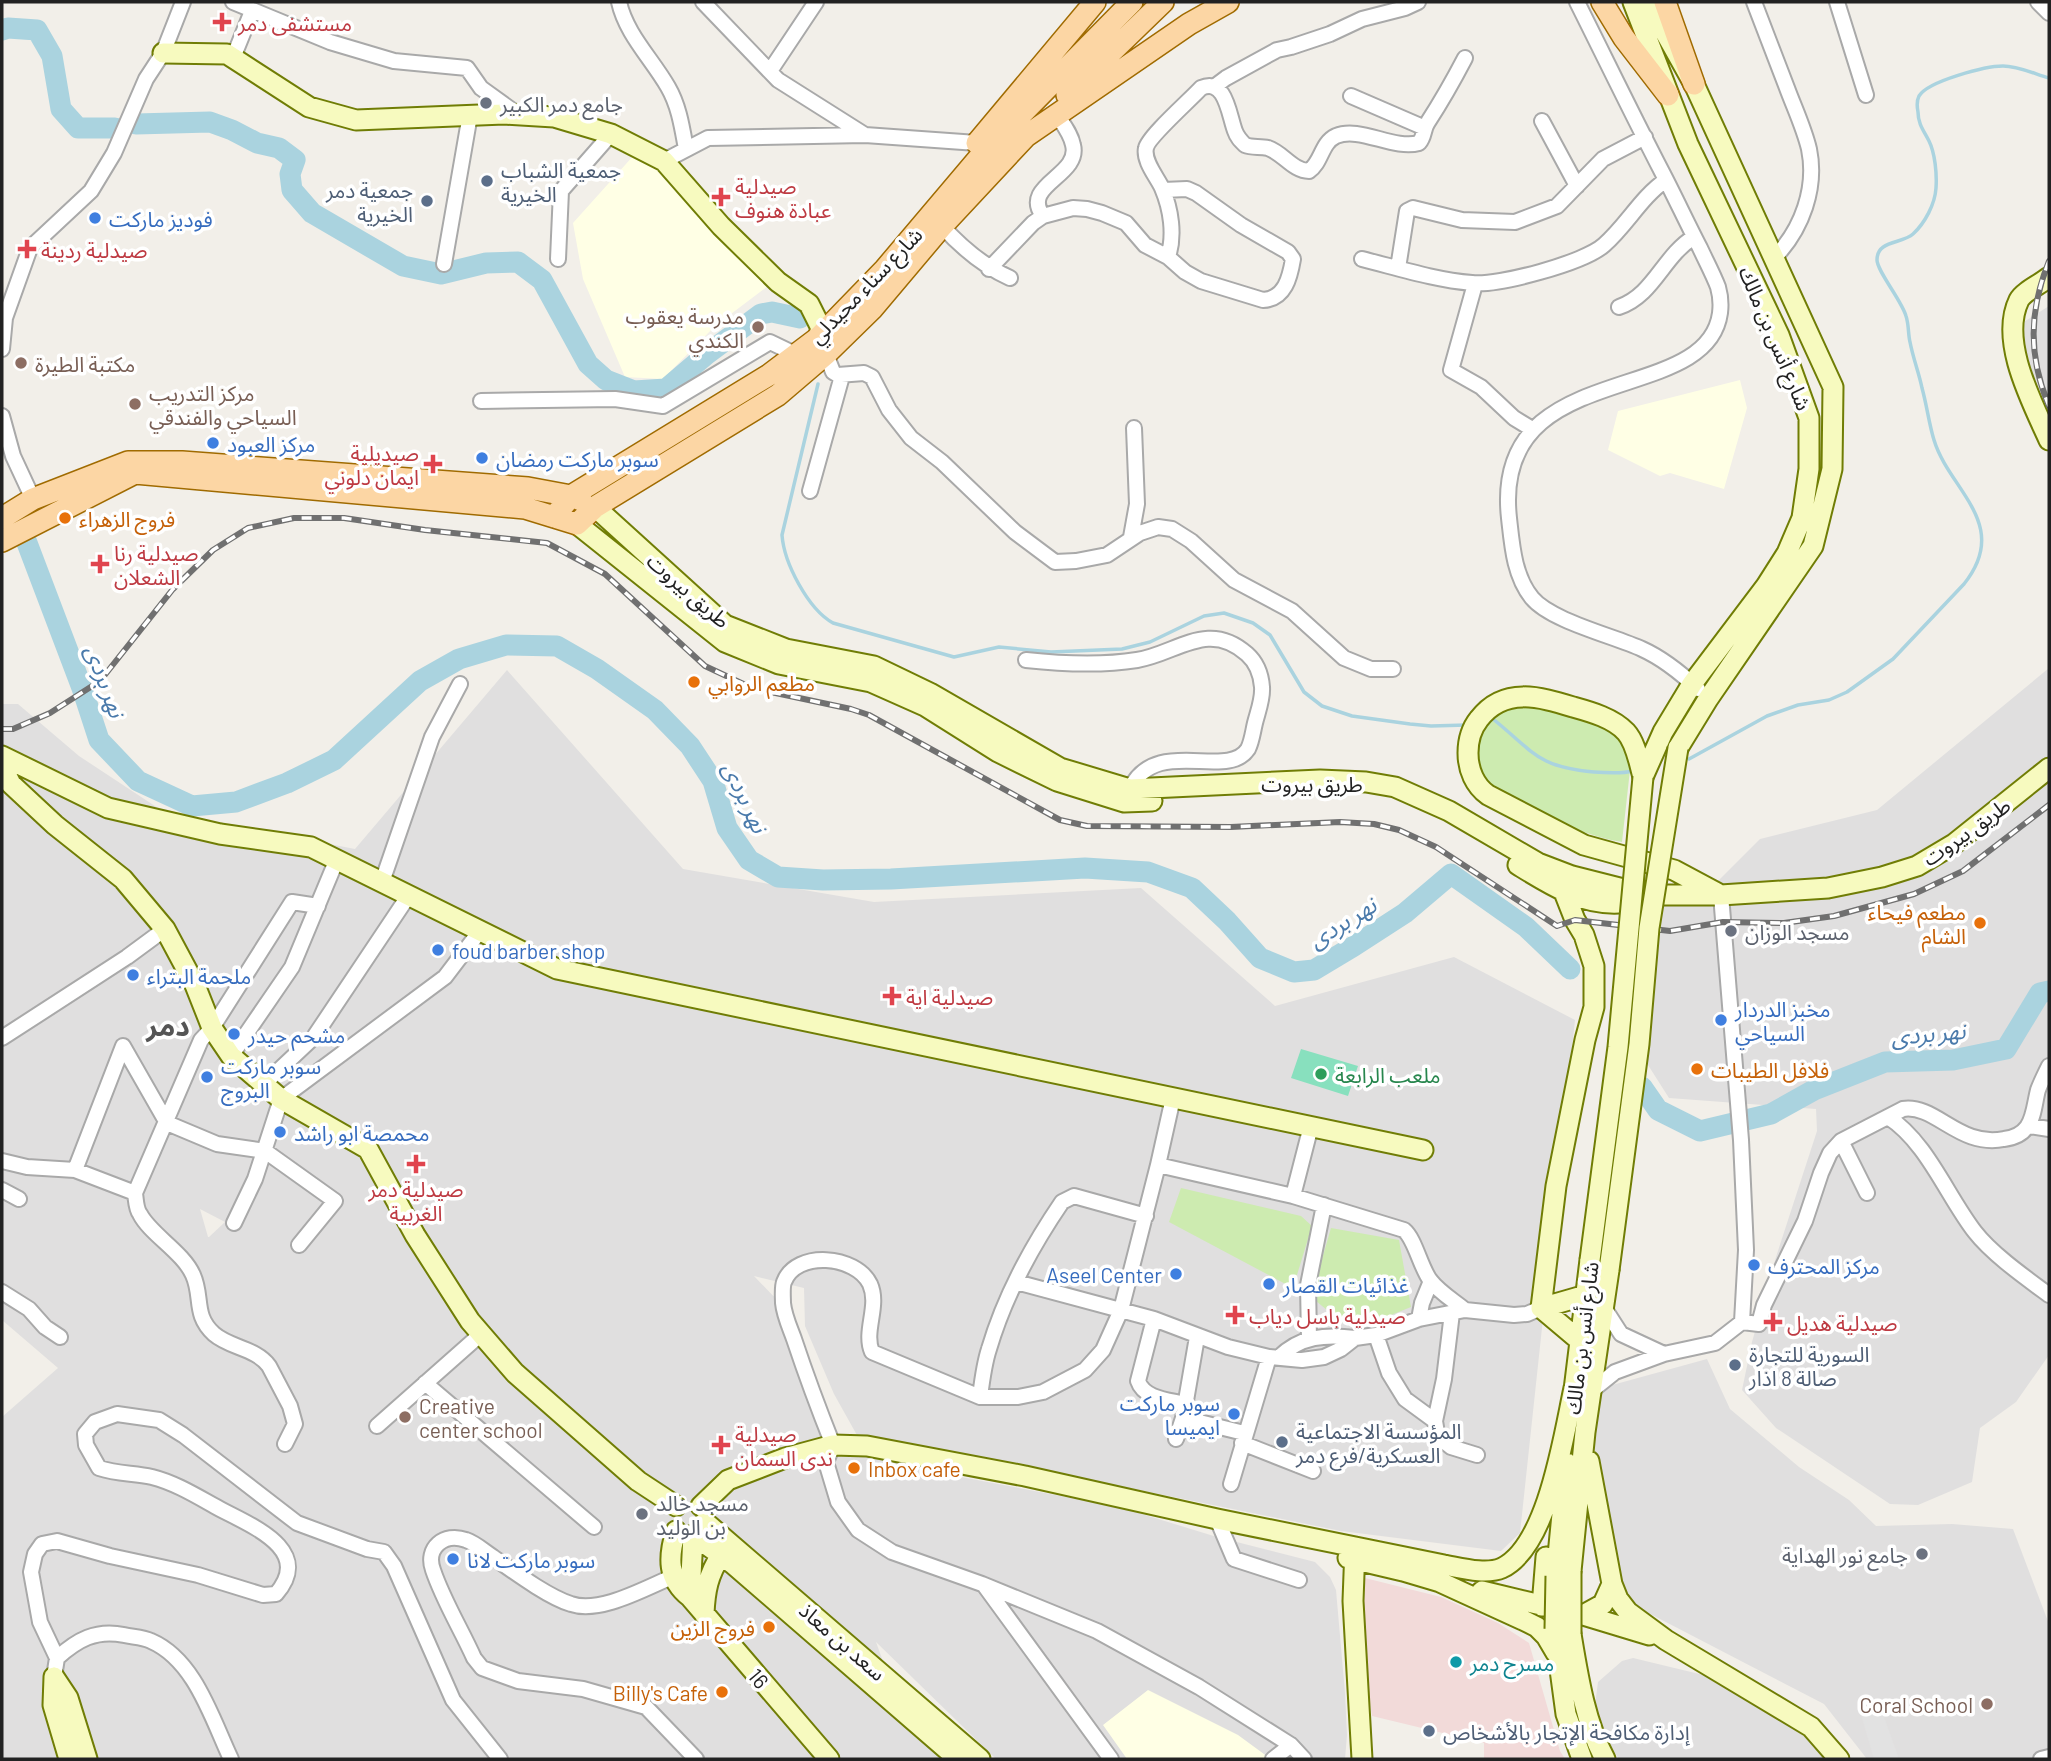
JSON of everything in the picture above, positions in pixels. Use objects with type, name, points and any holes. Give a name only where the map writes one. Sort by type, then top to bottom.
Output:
[{"type":"main road","points":[[2,541],[135,473],[525,508],[577,524],[595,507],[778,395],[822,346],[872,309],[942,226],[986,154],[1095,2]]},
{"type":"main road","name":"شارع سناء محيدلي","points":[[554,517],[571,496],[769,375],[797,355],[822,346],[885,269],[986,154],[1132,2]]},
{"type":"main road","points":[[1026,136],[1163,2]]},
{"type":"main road","points":[[986,154],[1026,136],[1189,24],[1228,2]]},
{"type":"main road","points":[[1602,2],[1624,38],[1668,95]]},
{"type":"main road","points":[[1665,2],[1694,84]]},
{"type":"main road","points":[[2,518],[33,499],[128,462],[182,462],[528,488],[571,496],[595,507]]},
{"type":"street","points":[[2,349],[5,318],[30,248],[91,191],[114,153],[146,79],[163,53],[183,2]]},
{"type":"street","points":[[233,2],[330,42],[394,61],[467,68],[481,88],[518,115]]},
{"type":"street","points":[[620,2],[622,12],[640,46],[677,106],[686,149]]},
{"type":"street","points":[[704,2],[778,80],[865,135]]},
{"type":"street","points":[[770,71],[816,2]]},
{"type":"street","points":[[1214,87],[1277,50],[1418,2]]},
{"type":"street","points":[[1577,2],[1695,237],[1718,288],[1720,313],[1711,338],[1688,358],[1623,385],[1577,400],[1532,429],[1513,470],[1508,506],[1515,561],[1527,591],[1542,606],[1573,623],[1644,649],[1708,699]]},
{"type":"street","name":"شارع أنس بن مالك","points":[[1563,1574],[1585,1432],[1579,1340],[1616,1061],[1643,777],[1662,732],[1692,684],[1766,586],[1787,552],[1802,518],[1809,469],[1809,418],[1779,335],[1688,144],[1633,2]]},
{"type":"street","name":"شارع أنس بن مالك","points":[[1605,1759],[1599,1748],[1563,1632],[1563,1574],[1582,1390],[1609,1270],[1639,1044],[1650,928],[1678,748],[1708,699],[1813,546],[1832,469],[1833,387],[1694,84],[1648,2]]},
{"type":"street","points":[[1754,2],[1800,122],[1810,160],[1809,191],[1802,216],[1794,235],[1775,257]]},
{"type":"street","points":[[1837,2],[1866,95]]},
{"type":"street","points":[[2038,2],[2049,13]]},
{"type":"street","points":[[233,58],[251,10]]},
{"type":"street","points":[[163,53],[227,54],[309,107],[356,120],[518,115],[554,117],[611,134],[664,161],[721,226],[778,282],[809,304],[821,328],[822,346],[833,372],[842,376],[864,373],[872,377],[889,410],[911,438],[942,462],[1015,532],[1055,562],[1107,555],[1131,537],[1164,527],[1181,533],[1234,580],[1292,611],[1344,658],[1371,669],[1393,669]]},
{"type":"street","points":[[1168,257],[1173,237],[1163,190],[1146,155],[1146,148],[1161,128],[1200,88],[1207,85],[1214,87],[1230,107],[1234,129],[1240,140],[1250,147],[1274,151],[1303,171],[1314,167],[1326,144],[1346,134],[1411,145],[1419,143],[1465,58]]},
{"type":"street","points":[[1351,96],[1425,128]]},
{"type":"street","points":[[444,264],[470,115]]},
{"type":"street","points":[[1043,216],[1037,201],[1040,193],[1067,167],[1074,152],[1057,115]]},
{"type":"street","points":[[1542,121],[1577,186]]},
{"type":"street","points":[[558,258],[561,191],[611,134]]},
{"type":"street","points":[[664,161],[708,138],[865,135],[986,154]]},
{"type":"street","points":[[1398,268],[1409,208],[1462,220],[1515,222],[1557,206],[1602,159],[1645,138]]},
{"type":"street","points":[[1362,259],[1475,284],[1545,271],[1590,254],[1603,245],[1653,189],[1666,180]]},
{"type":"street","points":[[989,269],[1033,223],[1043,216],[1073,208],[1102,213],[1126,223],[1145,245],[1168,257],[1185,272],[1201,281],[1263,300],[1272,300],[1283,290],[1293,259],[1288,252],[1241,225],[1196,193],[1187,189],[1163,190]]},
{"type":"street","points":[[942,226],[957,243],[989,269],[1010,278]]},
{"type":"street","points":[[1619,307],[1638,299],[1682,245],[1695,237]]},
{"type":"street","points":[[2049,277],[2020,298],[2011,330],[2018,366],[2049,440]]},
{"type":"street","points":[[1475,284],[1451,370],[1481,387],[1514,418],[1532,429]]},
{"type":"street","points":[[481,401],[615,399],[663,406],[769,342],[797,355]]},
{"type":"street","points":[[810,491],[842,376]]},
{"type":"street","points":[[2,416],[13,456],[33,499]]},
{"type":"street","points":[[1131,537],[1137,504],[1133,428]]},
{"type":"street","name":"طريق بيروت","points":[[595,507],[725,625],[786,649],[874,666],[930,693],[1060,768],[1130,789],[1320,780],[1366,782],[1395,788],[1449,811],[1538,863],[1572,876],[1647,895],[1721,895],[1853,884],[1917,866],[1954,844],[2049,768]]},
{"type":"street","points":[[577,524],[725,642],[779,664],[871,682],[925,706],[998,752],[1057,781],[1124,802],[1340,792],[1365,792],[1393,797],[1455,827],[1564,892],[1620,903],[1647,895]]},
{"type":"street","points":[[1026,660],[1108,664],[1149,658],[1179,645],[1203,639],[1229,643],[1250,657],[1261,678],[1262,691],[1248,748],[1236,759],[1158,763],[1144,770],[1130,789]]},
{"type":"street","points":[[382,882],[432,737],[460,684]]},
{"type":"street","points":[[1643,777],[1633,743],[1626,732],[1602,717],[1543,698],[1515,696],[1491,707],[1473,728],[1468,748],[1471,773],[1481,790],[1488,795],[1584,845],[1674,870],[1721,895],[1741,1140],[1746,1250],[1742,1322]]},
{"type":"street","points":[[2,757],[108,808],[220,834],[311,847],[557,969],[1423,1150]]},
{"type":"street","points":[[2,766],[11,783],[55,825],[123,879],[165,929],[195,985],[212,1028],[232,1056],[281,1099],[368,1149],[415,1234],[470,1321],[525,1382],[638,1481],[676,1506],[691,1501],[694,1524],[690,1597]]},
{"type":"street","points":[[232,1056],[292,967],[337,859]]},
{"type":"street","points":[[1541,1308],[1556,1186],[1594,1007],[1594,966],[1584,934],[1564,892]]},
{"type":"street","points":[[263,1085],[314,1037],[409,895]]},
{"type":"street","points":[[285,1444],[295,1424],[290,1406],[269,1366],[251,1352],[234,1347],[215,1335],[201,1320],[193,1274],[139,1214],[135,1193],[201,1040],[212,1028],[292,902],[318,906]]},
{"type":"street","points":[[2,1038],[128,957],[165,929]]},
{"type":"street","points":[[234,1223],[255,1179],[281,1099],[446,977],[480,931]]},
{"type":"street","points":[[75,1170],[123,1046],[167,1123],[218,1144],[265,1151],[335,1201],[299,1245]]},
{"type":"street","points":[[696,1759],[646,1707],[583,1689],[518,1681],[482,1668],[474,1658],[433,1569],[432,1552],[436,1544],[446,1538],[468,1540],[525,1579],[571,1605],[611,1603],[672,1577],[670,1555],[728,1480],[785,1458],[833,1445],[867,1446],[1025,1476],[1247,1525],[1255,1531],[1282,1541],[1460,1568],[1501,1569],[1524,1552],[1543,1512],[1582,1390],[1615,1372],[1664,1354],[1715,1343],[1742,1322],[1759,1324],[1764,1305],[1805,1222],[1826,1161],[1841,1141],[1888,1116],[1913,1108],[1959,1132],[1981,1140],[2011,1138],[2029,1126],[2039,1087],[2049,1066]]},
{"type":"street","points":[[1173,1098],[1121,1310],[1103,1350],[1085,1370],[1043,1392],[1018,1397],[979,1397],[872,1352],[869,1344],[873,1298],[869,1283],[859,1270],[839,1262],[817,1260],[794,1268],[784,1283],[783,1307],[808,1383],[833,1445],[826,1462],[838,1502],[858,1530],[892,1552],[982,1584],[1097,1631],[1199,1687],[1291,1745],[1304,1759]]},
{"type":"street","points":[[1888,1116],[1908,1132],[1978,1235],[2049,1295]]},
{"type":"street","points":[[1293,1196],[1311,1126]]},
{"type":"street","points":[[2029,1126],[2049,1129]]},
{"type":"street","points":[[1841,1141],[1867,1193]]},
{"type":"street","points":[[2,1161],[27,1167],[75,1170],[135,1193]]},
{"type":"street","points":[[1158,1165],[1293,1196],[1404,1230],[1409,1234],[1417,1257],[1431,1282],[1458,1312]]},
{"type":"street","points":[[2,1190],[19,1199]]},
{"type":"street","points":[[979,1397],[988,1351],[1016,1282],[1062,1202],[1074,1195],[1146,1216]]},
{"type":"street","points":[[1309,1338],[1308,1285],[1324,1205]]},
{"type":"street","points":[[1016,1282],[1154,1319],[1197,1337],[1273,1357],[1302,1360],[1324,1357],[1355,1338]]},
{"type":"street","points":[[1419,1320],[1422,1303],[1431,1282]]},
{"type":"street","points":[[2,1292],[29,1308],[45,1327],[60,1337]]},
{"type":"street","points":[[1231,1484],[1243,1438],[1273,1357],[1298,1341],[1309,1338],[1376,1335],[1419,1320],[1458,1312],[1527,1314],[1586,1295]]},
{"type":"street","points":[[1603,1306],[1621,1334],[1664,1354]]},
{"type":"street","points":[[1541,1308],[1579,1340]]},
{"type":"street","points":[[1458,1312],[1434,1422],[1441,1439],[1451,1447],[1477,1455]]},
{"type":"street","points":[[1154,1319],[1138,1381],[1140,1388],[1147,1394],[1313,1471]]},
{"type":"street","points":[[377,1426],[481,1334]]},
{"type":"street","points":[[1376,1335],[1389,1373],[1405,1399],[1434,1422]]},
{"type":"street","points":[[1176,1439],[1184,1411],[1197,1337]]},
{"type":"street","points":[[425,1383],[594,1527]]},
{"type":"street","points":[[87,1759],[40,1622],[31,1572],[34,1554],[42,1544],[57,1541],[110,1556],[198,1575],[263,1595],[276,1594],[284,1585],[289,1569],[277,1542],[263,1532],[172,1484],[149,1476],[114,1474],[99,1468],[86,1445],[85,1434],[94,1422],[117,1414],[159,1420],[183,1435],[297,1523],[367,1549],[384,1552],[394,1566],[453,1700],[500,1759]]},
{"type":"street","points":[[1585,1432],[1594,1497],[1612,1584],[1618,1599],[1628,1612],[1666,1640],[1811,1727],[1839,1759]]},
{"type":"street","points":[[1542,1606],[1558,1462]]},
{"type":"street","points":[[1216,1519],[1234,1559],[1299,1580]]},
{"type":"street","name":"سعد بن معاذ","points":[[694,1524],[721,1555],[958,1759]]},
{"type":"street","name":"سعد بن معاذ","points":[[694,1524],[980,1759]]},
{"type":"street","points":[[1355,1553],[1440,1582],[1583,1615],[1666,1640]]},
{"type":"street","points":[[1355,1553],[1353,1601],[1362,1759]]},
{"type":"street","points":[[704,1614],[709,1576],[721,1555]]},
{"type":"street","name":"16","points":[[672,1577],[829,1759]]},
{"type":"street","points":[[1440,1582],[1537,1627],[1556,1653]]},
{"type":"street","points":[[982,1584],[1111,1759]]},
{"type":"street","points":[[1583,1615],[1603,1604],[1612,1584]]},
{"type":"street","name":"شارع أنس بن مالك","points":[[1563,1632],[1556,1653],[1566,1714],[1582,1759]]},
{"type":"street","points":[[69,1759],[53,1705],[55,1668],[72,1644],[94,1633],[115,1633],[150,1640],[174,1656],[195,1684],[231,1759]]},
{"type":"street","points":[[1273,1759],[1291,1745]]},
{"type":"street","points":[[2041,1759],[2049,1757]]},
{"type":"shaded area","points":[[643,145],[768,286],[715,326],[663,379],[625,377],[583,279],[573,223]]},
{"type":"shaded area","points":[[2049,306],[2049,440],[2011,330]]},
{"type":"shaded area","points":[[1740,380],[1747,408],[1724,489],[1670,473],[1660,476],[1608,450],[1618,411]]},
{"type":"shaded area","points":[[2049,668],[2049,1355],[2016,1402],[1980,1428],[1972,1482],[1918,1505],[1890,1504],[1776,1428],[1742,1390],[1752,1342],[1776,1257],[1817,1131],[1816,1109],[1669,1098],[1634,1043],[1648,930],[1676,881],[1719,880],[1760,839],[1877,810]]},
{"type":"shaded area","points":[[507,670],[683,869],[874,902],[1141,888],[1275,1006],[1454,957],[1575,1020],[1520,1533],[1501,1551],[1341,1531],[1011,1464],[858,1437],[834,1394],[805,1326],[804,1288],[754,1276],[779,1302],[821,1425],[853,1450],[945,1474],[1119,1507],[1217,1537],[1315,1562],[1330,1577],[1336,1590],[1345,1693],[1345,1759],[996,1759],[876,1642],[907,1728],[941,1759],[2,1759],[2,1417],[58,1368],[2,1320],[2,704],[18,704],[79,756],[164,812],[355,849]],"holes":[[[200,1209],[225,1222],[208,1237]]]},
{"type":"shaded area","points":[[1707,1359],[1730,1409],[1799,1467],[1849,1500],[1876,1526],[1952,1524],[2013,1529],[2049,1624],[2049,1759],[1867,1759],[1824,1704],[1635,1606],[1617,1575],[1595,1463],[1593,1398],[1605,1387]]},
{"type":"shaded area","points":[[1365,1578],[1441,1597],[1498,1623],[1529,1643],[1560,1751],[1565,1759],[1484,1759],[1484,1743],[1372,1716],[1360,1637]]},
{"type":"shaded area","points":[[1633,1658],[1716,1678],[1783,1720],[1809,1740],[1827,1759],[1619,1759],[1601,1732],[1595,1705],[1598,1682],[1622,1661]]},
{"type":"shaded area","points":[[1148,1690],[1238,1735],[1268,1757],[1127,1759],[1103,1725]]},
{"type":"shaded area","points":[[1879,1703],[1899,1759],[1874,1759],[1860,1711]]},
{"type":"green space","points":[[1524,702],[1598,721],[1623,742],[1631,761],[1622,842],[1549,819],[1510,800],[1485,782],[1477,764],[1476,744],[1479,734],[1490,717],[1498,711]]},
{"type":"green space","points":[[1301,1049],[1358,1066],[1348,1096],[1291,1078]]},
{"type":"green space","points":[[1181,1188],[1301,1216],[1312,1226],[1293,1288],[1169,1222]]},
{"type":"green space","points":[[1331,1228],[1399,1240],[1411,1307],[1369,1324],[1343,1323],[1311,1297]]},
{"type":"waterway","points":[[2,30],[37,30],[52,56],[61,109],[78,128],[115,128]]},
{"type":"waterway","points":[[1689,759],[1767,716],[1798,705],[1829,700],[1847,692],[1893,659],[1964,584],[1977,563],[1982,543],[1980,525],[1934,440],[1911,348],[1906,316],[1877,260],[1881,249],[1917,230],[1934,200],[1935,164],[1931,146],[1919,120],[1917,106],[1919,96],[1924,90],[1971,72],[2003,66],[2049,78]]},
{"type":"waterway","points":[[136,124],[210,122],[257,143],[279,148],[295,160],[290,174],[292,190],[312,213],[403,266],[441,274],[486,263],[518,262],[542,280],[588,364],[606,380],[634,391],[666,389],[761,314],[772,312],[800,318]]},
{"type":"waterway","points":[[818,384],[782,535],[787,559],[799,584],[815,607],[833,623],[954,657],[999,647],[1051,652],[1122,649],[1150,642],[1204,616],[1224,613],[1253,623],[1270,635],[1304,692],[1322,706],[1352,716],[1410,724],[1467,725]]},
{"type":"waterway","name":"نهر بردى","points":[[24,535],[99,740],[138,781],[192,806],[236,802],[287,783],[334,760],[420,681],[459,659],[506,645],[557,646],[597,669],[655,710],[690,746],[713,781],[727,828],[749,860],[778,877],[823,880],[891,879],[1085,868],[1148,872],[1192,888],[1227,921],[1260,958],[1294,972],[1314,970],[1354,946],[1405,913],[1451,874],[1526,927],[1570,969]]},
{"type":"waterway","points":[[1488,720],[1493,719],[1548,762],[1575,770],[1619,773],[1633,771]]},
{"type":"waterway","name":"نهر بردى","points":[[1642,1087],[1658,1110],[1700,1131],[1771,1114],[1814,1090],[1885,1062],[1953,1060],[2006,1049],[2040,993],[2049,991]]},
{"type":"railway","points":[[2049,261],[2038,298],[2034,334],[2037,369],[2049,406]]},
{"type":"railway","points":[[2,729],[13,729],[50,713],[100,681],[173,589],[213,550],[248,528],[294,518],[344,518],[547,543],[605,574],[705,666],[752,688],[869,715],[1060,820],[1087,826],[1231,827],[1340,822],[1374,824],[1399,830],[1436,847],[1557,926],[1575,920],[1670,931],[1723,922],[1784,923],[1834,916],[1914,894],[1963,871],[2049,805]]},
{"type":"place","name":"مستشفى دمر","points":[[222,22]]},
{"type":"place","name":"جامع دمر الكبير","points":[[486,103]]},
{"type":"place","name":"جمعية الشباب الخيرية","points":[[487,181]]},
{"type":"place","name":"صيدلية عبادة هنوف","points":[[721,197]]},
{"type":"place","name":"جمعية دمر الخيرية","points":[[427,201]]},
{"type":"place","name":"فوديز ماركت","points":[[95,218]]},
{"type":"place","name":"صيدلية ردينة","points":[[27,249]]},
{"type":"place","name":"مدرسة يعقوب الكندي","points":[[758,327]]},
{"type":"place","name":"مكتبة الطيرة","points":[[21,363]]},
{"type":"place","name":"مركز التدريب السياحي والفندقي","points":[[135,404]]},
{"type":"place","name":"مركز العبود","points":[[213,443]]},
{"type":"place","name":"سوبر ماركت رمضان","points":[[482,458]]},
{"type":"place","name":"صيديلية ايمان دلوني","points":[[433,464]]},
{"type":"place","name":"فروج الزهراء","points":[[65,518]]},
{"type":"place","name":"صيدلية رنا الشعلان","points":[[100,564]]},
{"type":"place","name":"مطعم الروابي","points":[[694,682]]},
{"type":"place","name":"مطعم فيحاء الشام","points":[[1980,923]]},
{"type":"place","name":"مسجد الوزان","points":[[1731,931]]},
{"type":"place","name":"foud barber shop","points":[[438,950]]},
{"type":"place","name":"ملحمة البتراء","points":[[133,975]]},
{"type":"place","name":"صيدلية اية","points":[[892,996]]},
{"type":"place","name":"مخبز الدردار السياحي","points":[[1721,1020]]},
{"type":"place","name":"مشحم حيدر","points":[[234,1034]]},
{"type":"place","name":"فلافل الطيبات","points":[[1697,1069]]},
{"type":"place","name":"ملعب الرابعة","points":[[1321,1074]]},
{"type":"place","name":"سوبر ماركت البروج","points":[[207,1077]]},
{"type":"place","name":"محمصة ابو راشد","points":[[280,1132]]},
{"type":"place","name":"صيدلية دمر الغربية","points":[[416,1164]]},
{"type":"place","name":"مركز المحترف","points":[[1754,1265]]},
{"type":"place","name":"Aseel Center","points":[[1176,1274]]},
{"type":"place","name":"غذائيات القصار","points":[[1269,1284]]},
{"type":"place","name":"صيدلية باسل دياب","points":[[1235,1315]]},
{"type":"place","name":"صيدلية هديل","points":[[1773,1322]]},
{"type":"place","name":"السورية للتجارة صالة 8 اذار","points":[[1735,1365]]},
{"type":"place","name":"سوبر ماركت ايميسا","points":[[1234,1414]]},
{"type":"place","name":"Creative center school","points":[[405,1417]]},
{"type":"place","name":"المؤسسة الاجتماعية العسكرية/فرع دمر","points":[[1282,1442]]},
{"type":"place","name":"صيدلية ندى السمان","points":[[721,1445]]},
{"type":"place","name":"Inbox cafe","points":[[854,1468]]},
{"type":"place","name":"مسجد خالد بن الوليد","points":[[642,1514]]},
{"type":"place","name":"جامع نور الهداية","points":[[1922,1554]]},
{"type":"place","name":"سوبر ماركت لانا","points":[[453,1559]]},
{"type":"place","name":"فروج الزين","points":[[769,1627]]},
{"type":"place","name":"مسرح دمر","points":[[1456,1662]]},
{"type":"place","name":"Billy's Cafe","points":[[722,1692]]},
{"type":"place","name":"Coral School","points":[[1987,1704]]},
{"type":"place","name":"إدارة مكافحة الإتجار بالأشخاص","points":[[1429,1731]]},
{"type":"district","name":"دمر","points":[[168,1025]]}]
